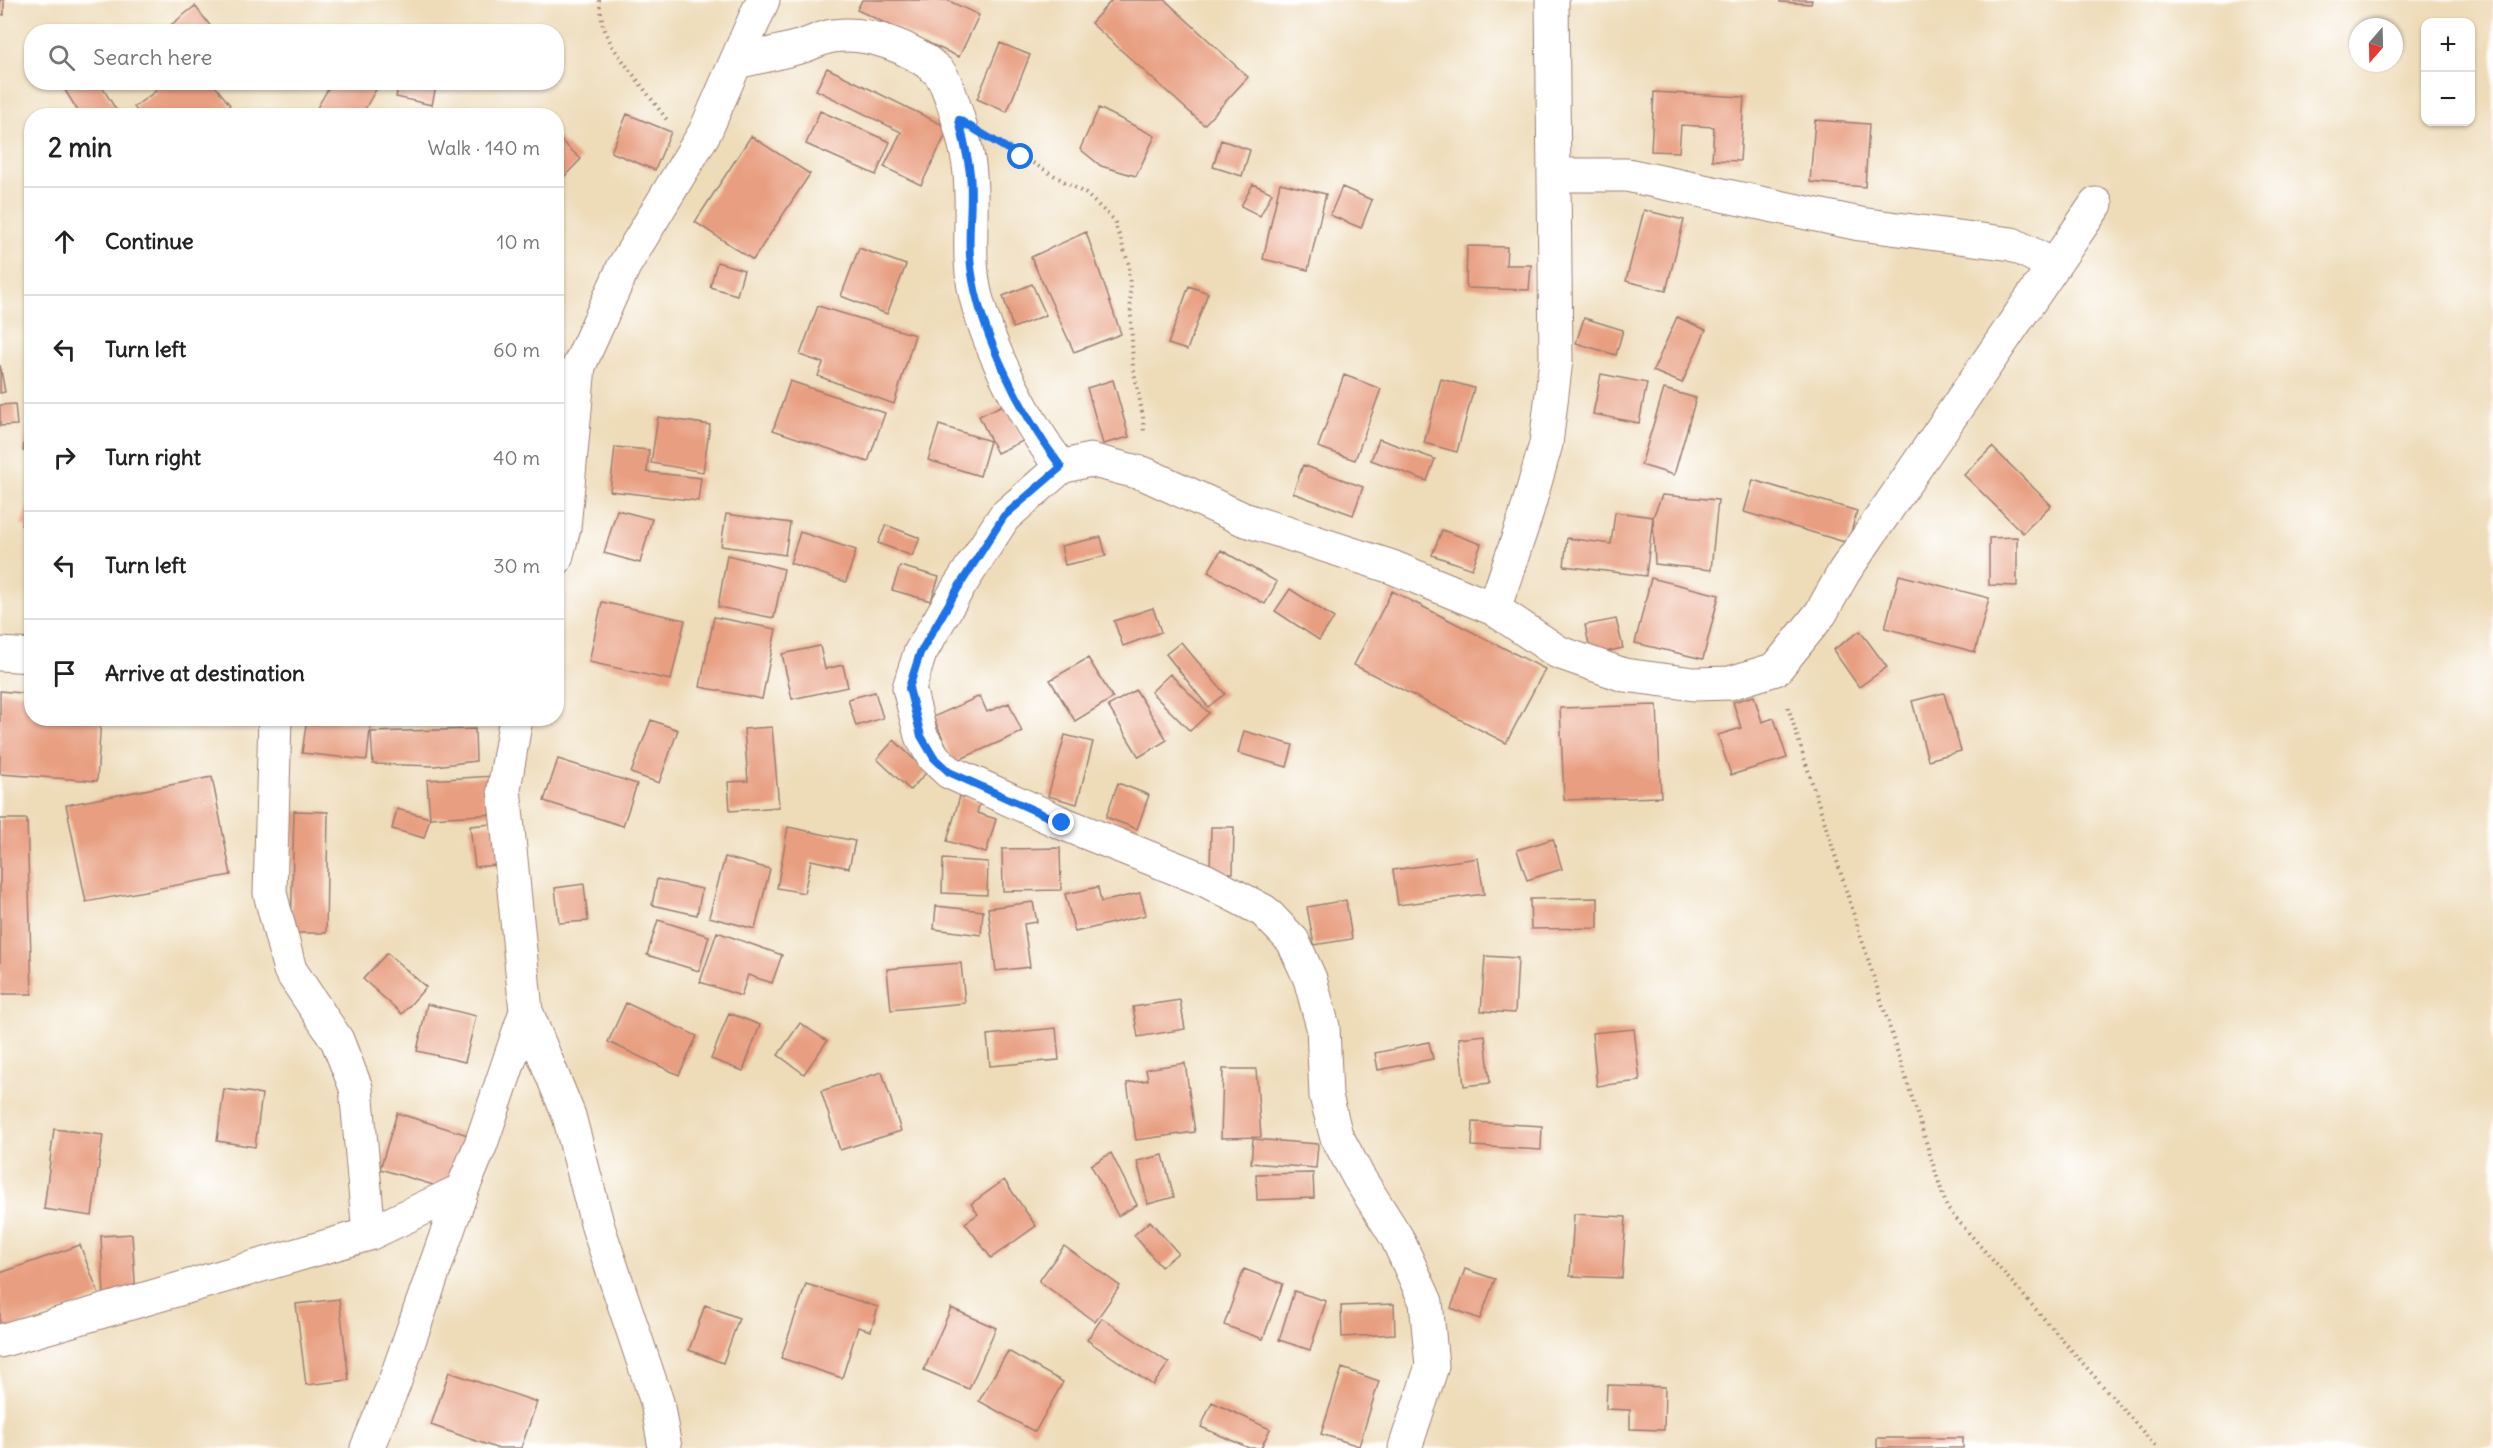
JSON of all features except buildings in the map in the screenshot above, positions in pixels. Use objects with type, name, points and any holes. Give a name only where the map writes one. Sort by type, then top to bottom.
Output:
[{"type":"street","points":[[564,528],[568,370],[624,266],[705,132],[763,0]]},
{"type":"street","points":[[1494,609],[1525,518],[1546,444],[1556,360],[1552,0]]},
{"type":"street","points":[[737,62],[832,36],[862,35],[898,45],[939,72],[959,120],[970,174],[970,257],[976,297],[1023,409],[1041,441],[1061,467]]},
{"type":"street","points":[[1555,176],[1627,175],[1860,224],[2012,244],[2053,265]]},
{"type":"street","points":[[1405,1448],[1432,1366],[1426,1302],[1397,1238],[1359,1178],[1336,1135],[1326,1096],[1323,1027],[1310,979],[1293,941],[1264,911],[1205,880],[1062,823],[949,772],[934,758],[921,736],[909,688],[920,653],[1004,516],[1061,467],[1090,460],[1144,474],[1243,519],[1392,567],[1494,609],[1558,652],[1624,675],[1694,684],[1730,683],[1776,669],[1821,613],[1844,572],[2096,204]]},
{"type":"street","points":[[0,654],[24,656]]},
{"type":"street","points":[[275,726],[270,893],[290,970],[337,1040],[356,1088],[369,1234]]},
{"type":"street","points":[[515,726],[504,789],[526,1011],[569,1116],[598,1227],[657,1402],[664,1448]]},
{"type":"street","points":[[366,1448],[394,1384],[462,1190],[481,1144],[526,1011]]},
{"type":"street","points":[[0,1341],[369,1234],[462,1190]]},
{"type":"path","points":[[599,0],[603,26],[612,46],[691,154]]},
{"type":"path","points":[[959,120],[1086,194],[1114,220],[1129,265],[1133,367],[1143,416],[1144,474]]},
{"type":"path","points":[[1776,669],[1947,1208],[2157,1448]]},
{"type":"route","points":[[1021,157],[959,120],[970,174],[970,257],[976,297],[1023,409],[1041,441],[1061,467],[1004,516],[920,653],[909,688],[921,736],[934,758],[949,772],[1062,823]]}]
